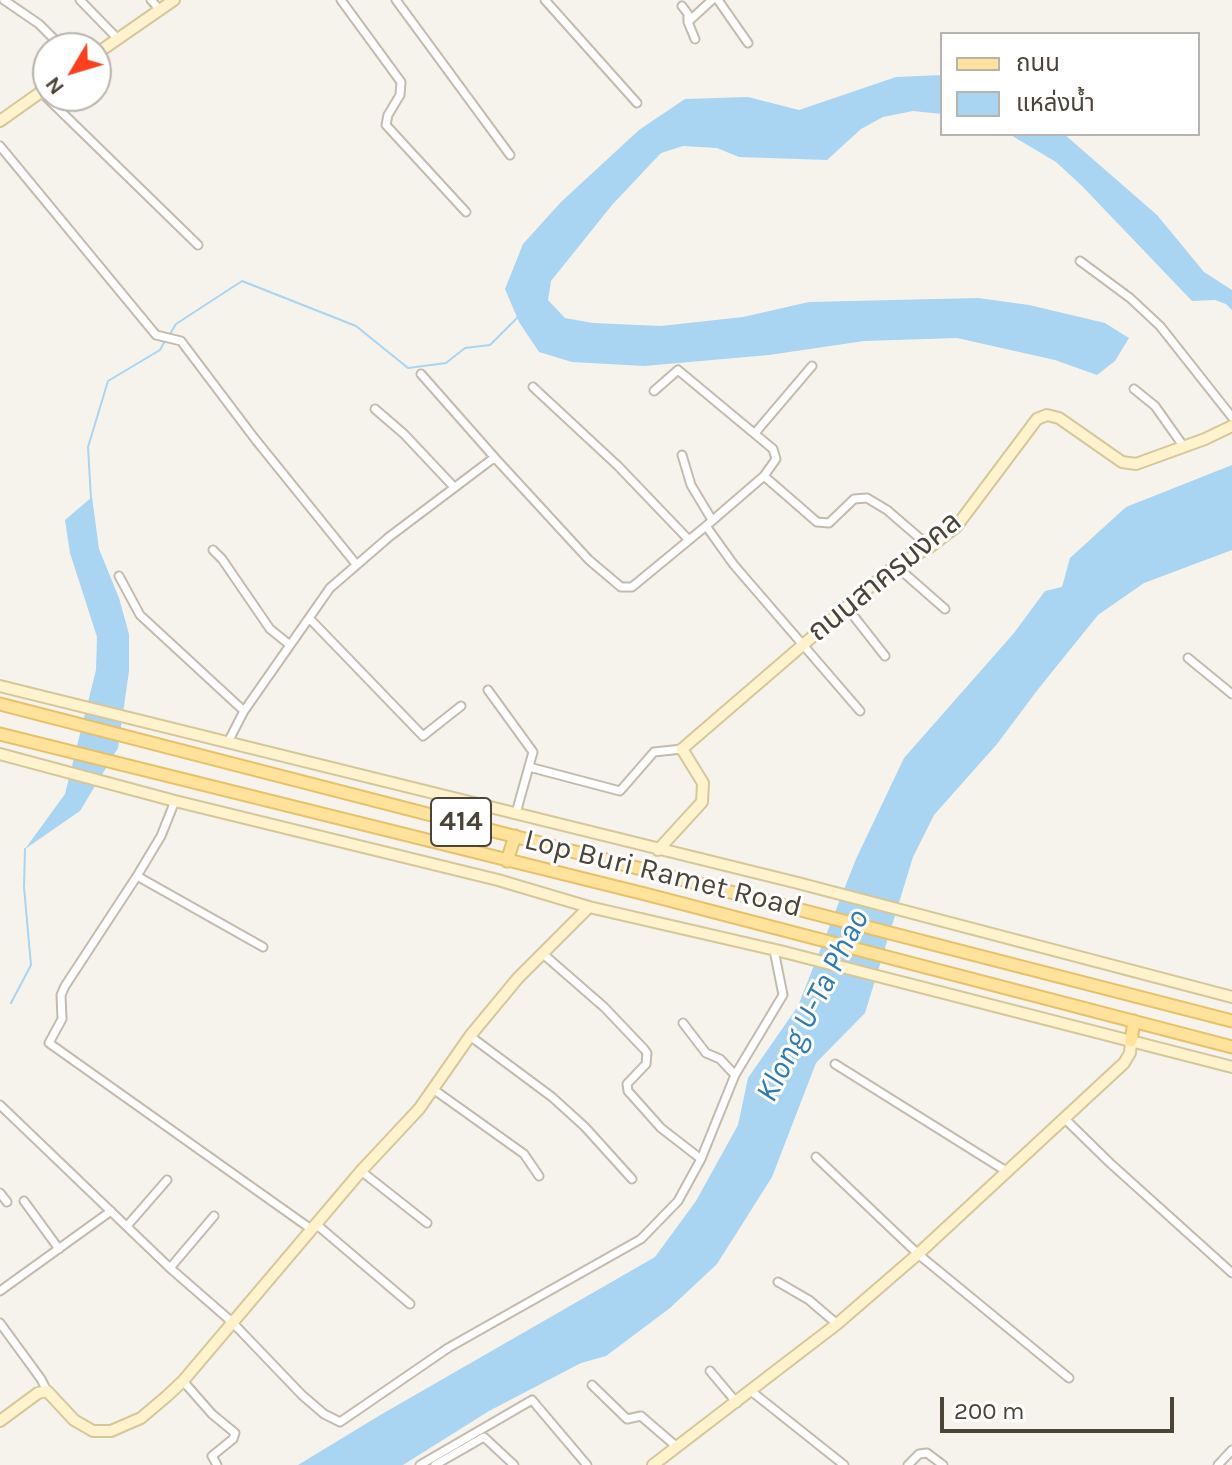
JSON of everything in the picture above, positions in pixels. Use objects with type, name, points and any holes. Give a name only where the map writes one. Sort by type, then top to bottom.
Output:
[{"type":"main road","points":[[112,43],[174,0]]},
{"type":"main road","points":[[1,118],[32,98]]},
{"type":"main road","name":"ถนนสาครมงคล","points":[[682,749],[896,566],[930,547],[956,527],[1041,416],[1059,418],[1122,462],[1136,464],[1232,426]]},
{"type":"main road","name":"414","points":[[0,686],[798,883],[1232,997]]},
{"type":"main road","name":"Lop Buri Ramet Road","points":[[0,704],[1232,1021]]},
{"type":"main road","name":"Lop Buri Ramet Road","points":[[0,734],[904,961],[1232,1047]]},
{"type":"main road","points":[[658,850],[702,802],[703,783],[682,749]]},
{"type":"main road","name":"414","points":[[0,754],[175,801],[498,880],[589,907],[777,950],[1232,1067]]},
{"type":"main road","points":[[507,861],[515,836]]},
{"type":"main road","points":[[0,1421],[38,1393],[47,1391],[74,1420],[93,1431],[111,1431],[141,1418],[183,1381],[433,1089],[470,1036],[542,953],[589,907]]},
{"type":"main road","points":[[653,1465],[837,1324],[918,1254],[1124,1063],[1130,1053],[1134,1021]]},
{"type":"street","points":[[4,0],[47,32]]},
{"type":"street","points":[[80,0],[118,39]]},
{"type":"street","points":[[151,0],[160,10]]},
{"type":"street","points":[[341,0],[401,82],[400,95],[388,115],[386,125],[466,212]]},
{"type":"street","points":[[396,0],[510,155]]},
{"type":"street","points":[[545,0],[637,103]]},
{"type":"street","points":[[688,22],[715,0],[748,43]]},
{"type":"street","points":[[682,6],[688,14],[695,39]]},
{"type":"street","points":[[66,112],[198,245]]},
{"type":"street","points":[[0,146],[156,335],[181,341],[356,564]]},
{"type":"street","points":[[1080,261],[1130,298],[1160,326],[1232,417]]},
{"type":"street","points":[[755,433],[812,366]]},
{"type":"street","points":[[421,374],[589,560],[621,587],[632,587],[764,476],[776,459],[773,449],[678,370],[654,391]]},
{"type":"street","points":[[533,387],[618,466],[688,539]]},
{"type":"street","points":[[1134,389],[1155,406],[1184,447]]},
{"type":"street","points":[[733,415],[739,406]]},
{"type":"street","points":[[375,409],[404,434],[454,487]]},
{"type":"street","points":[[682,455],[691,485],[734,565],[860,711]]},
{"type":"street","points":[[228,742],[244,711],[330,588],[454,487],[496,459]]},
{"type":"street","points":[[764,476],[817,522],[829,523],[854,499],[867,498],[887,510],[930,547]]},
{"type":"street","points":[[213,550],[270,629],[290,645]]},
{"type":"street","points":[[896,566],[945,609]]},
{"type":"street","points":[[119,576],[140,615],[244,711]]},
{"type":"street","points":[[853,602],[850,609],[852,614],[885,656]]},
{"type":"street","points":[[309,618],[423,736],[461,706]]},
{"type":"street","points":[[1188,658],[1232,694]]},
{"type":"street","points":[[488,690],[533,752],[516,813]]},
{"type":"street","points":[[529,767],[620,791],[654,752],[682,749]]},
{"type":"street","points":[[175,801],[161,836],[65,986],[61,995],[62,1019],[49,1043],[314,1227],[410,1304]]},
{"type":"street","points":[[137,876],[263,947]]},
{"type":"street","points":[[0,1105],[170,1268],[232,1322],[302,1395],[324,1414],[340,1422],[448,1348],[641,1239],[678,1201],[701,1159],[735,1075],[783,995],[777,950]]},
{"type":"street","points":[[542,953],[604,1007],[644,1049],[647,1053],[646,1064],[627,1084],[628,1091],[661,1128],[701,1159]]},
{"type":"street","points":[[683,1023],[706,1053],[720,1059],[735,1075]]},
{"type":"street","points":[[470,1036],[552,1097],[585,1127],[632,1179]]},
{"type":"street","points":[[835,1064],[1006,1171]]},
{"type":"street","points":[[433,1089],[524,1154],[539,1176]]},
{"type":"street","points":[[1064,1118],[1232,1273]]},
{"type":"street","points":[[816,1157],[918,1254],[1069,1378]]},
{"type":"street","points":[[361,1171],[427,1223]]},
{"type":"street","points":[[127,1226],[167,1180]]},
{"type":"street","points":[[0,1193],[7,1202]]},
{"type":"street","points":[[24,1201],[59,1249]]},
{"type":"street","points":[[0,1291],[111,1211]]},
{"type":"street","points":[[170,1268],[214,1216]]},
{"type":"street","points":[[778,1282],[809,1300],[837,1324]]},
{"type":"street","points":[[0,1323],[47,1391]]},
{"type":"street","points":[[710,1371],[737,1403]]},
{"type":"street","points":[[183,1381],[212,1414],[235,1433],[233,1439],[212,1456],[217,1465]]},
{"type":"street","points":[[592,1385],[627,1419],[641,1416],[677,1447]]},
{"type":"street","points":[[751,1391],[844,1465]]},
{"type":"street","points":[[420,1465],[532,1400],[587,1465]]},
{"type":"street","points":[[435,1465],[484,1437],[514,1465]]},
{"type":"street","points":[[1218,1465],[1232,1450]]},
{"type":"street","points":[[908,1465],[919,1454],[927,1453],[943,1465]]},
{"type":"water","points":[[940,75],[940,114],[913,111],[883,117],[861,129],[827,160],[739,157],[717,148],[683,146],[661,153],[612,205],[551,281],[548,300],[565,318],[593,323],[661,326],[743,317],[809,302],[978,298],[1029,305],[1105,323],[1129,338],[1115,361],[1097,375],[1055,360],[957,338],[864,341],[769,355],[644,366],[572,362],[539,352],[519,322],[505,289],[523,244],[561,202],[639,130],[685,99],[748,97],[799,110],[896,77]]},
{"type":"water","points":[[1012,136],[1066,136],[1157,215],[1204,272],[1232,290],[1232,310],[1215,300],[1192,301],[1056,162]]},
{"type":"water","name":"Klong U-Ta Phao","points":[[1232,465],[1232,550],[1144,583],[1098,615],[997,744],[934,815],[913,857],[865,1013],[816,1063],[772,1177],[717,1264],[670,1308],[606,1356],[581,1363],[489,1411],[403,1465],[298,1465],[655,1257],[696,1201],[738,1125],[748,1078],[798,1006],[856,859],[904,758],[1014,633],[1045,591],[1062,587],[1070,558],[1126,507]]},
{"type":"water","points":[[92,497],[99,549],[119,598],[129,634],[129,671],[118,748],[80,811],[25,849],[65,794],[96,670],[97,637],[70,553],[65,520]]},
{"type":"waterway","points":[[170,334],[176,324],[242,281],[356,326],[408,368],[446,363],[465,348],[490,345],[517,318]]},
{"type":"waterway","points":[[91,499],[88,447],[108,381],[160,350],[166,339]]},
{"type":"waterway","points":[[11,1003],[31,965],[24,887],[25,849]]}]
